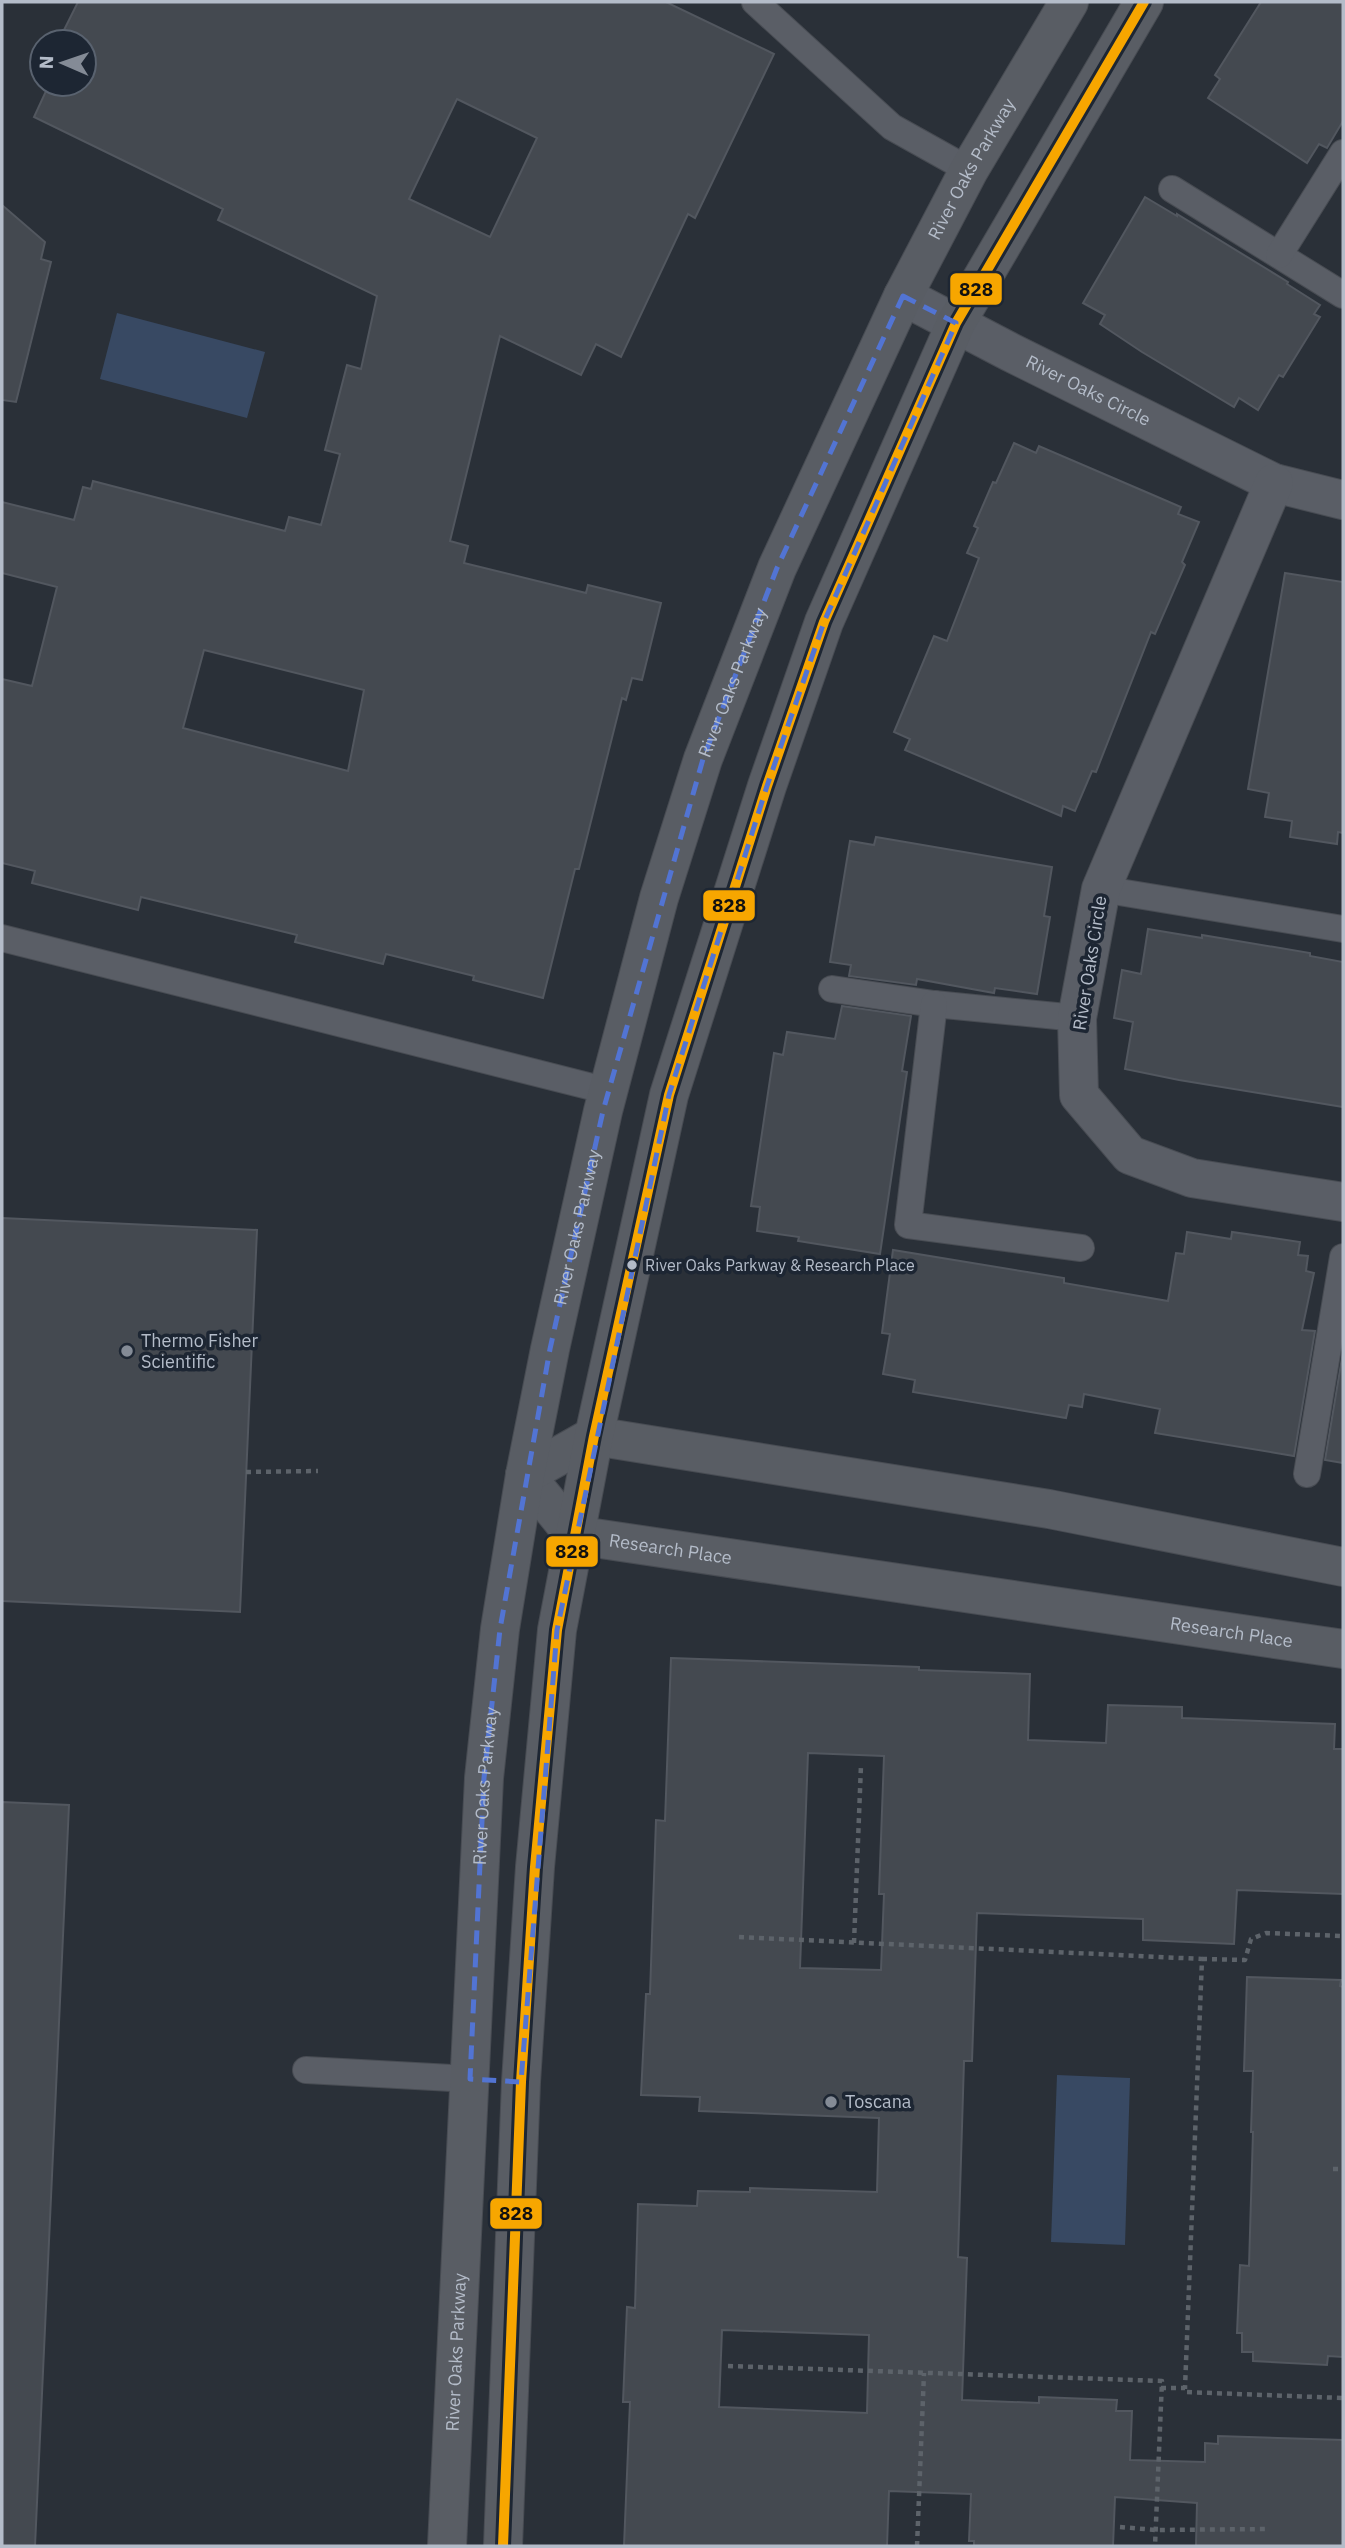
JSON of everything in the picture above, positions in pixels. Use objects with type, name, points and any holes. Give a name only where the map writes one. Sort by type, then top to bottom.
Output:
[{"type":"street","name":"River Oaks Parkway","points":[[447,2546],[484,1778],[500,1629],[525,1475],[552,1339],[608,1091],[659,898],[703,759],[777,568],[903,296],[969,170],[1069,2]]},
{"type":"street","points":[[503,2546],[521,2082],[557,1630],[594,1436],[669,1095],[767,786],[824,622],[956,323],[1144,2]]},
{"type":"street","name":"River Oaks Circle","points":[[903,296],[1274,483],[1343,500]]},
{"type":"street","name":"River Oaks Circle","points":[[1274,483],[1101,889],[1077,1018],[1079,1095],[1130,1155],[1192,1178],[1343,1202]]},
{"type":"street","points":[[574,1535],[525,1475],[594,1436],[1049,1509],[1343,1567]]},
{"type":"street","name":"Research Place","points":[[574,1535],[1343,1649]]},
{"type":"street","points":[[470,2078],[521,2082]]},
{"type":"lane","points":[[755,2],[892,127],[969,170]]},
{"type":"lane","points":[[1279,255],[1343,153]]},
{"type":"lane","points":[[1172,190],[1343,295]]},
{"type":"lane","points":[[1101,889],[1343,929]]},
{"type":"lane","points":[[2,938],[608,1091]]},
{"type":"lane","points":[[832,989],[934,1004],[1077,1018]]},
{"type":"lane","points":[[934,1004],[908,1225],[1082,1248]]},
{"type":"lane","points":[[1307,1475],[1343,1256]]},
{"type":"lane","points":[[306,2070],[470,2078]]},
{"type":"path","points":[[246,1472],[318,1471]]},
{"type":"path","points":[[854,1943],[861,1765]]},
{"type":"path","points":[[739,1937],[1245,1959],[1251,1940],[1266,1933],[1343,1936]]},
{"type":"path","points":[[1202,1959],[1185,2392],[1343,2398]]},
{"type":"path","points":[[1333,2169],[1343,2169]]},
{"type":"path","points":[[728,2366],[1162,2381],[1155,2546]]},
{"type":"path","points":[[917,2546],[924,2373]]},
{"type":"path","points":[[1161,2388],[1185,2388]]},
{"type":"path","points":[[1121,2527],[1156,2530],[1269,2529]]},
{"type":"highlighted area","points":[[903,296],[956,323],[824,622],[767,786],[669,1095],[557,1630],[521,2082],[470,2079],[484,1778],[500,1629],[550,1349],[603,1111],[703,759],[777,568]]},
{"type":"water","points":[[117,313],[265,352],[247,418],[100,379]]},
{"type":"water","points":[[1057,2075],[1130,2078],[1125,2245],[1051,2242]]},
{"type":"building","points":[[78,2],[666,2],[774,54],[695,218],[688,214],[621,357],[596,344],[581,375],[500,336],[450,541],[468,546],[464,563],[586,593],[588,585],[661,603],[642,680],[632,678],[626,700],[622,698],[543,998],[473,980],[474,976],[386,954],[383,964],[295,942],[297,935],[141,897],[138,910],[32,883],[35,871],[2,863],[2,679],[32,686],[57,587],[2,573],[2,502],[74,520],[83,487],[91,489],[93,481],[285,531],[289,517],[321,525],[340,454],[325,450],[347,365],[361,369],[377,296],[218,220],[223,209],[34,117],[43,98],[98,98],[98,28],[65,28]],"holes":[[[457,99],[537,138],[490,237],[409,199]],[[204,650],[364,690],[348,771],[183,728]]]},
{"type":"building","points":[[1261,2],[1343,2],[1343,121],[1327,148],[1319,144],[1307,163],[1208,98],[1220,79],[1215,75]]},
{"type":"building","points":[[1145,197],[1288,282],[1287,284],[1320,305],[1314,314],[1320,317],[1283,377],[1279,375],[1258,410],[1239,398],[1234,407],[1142,352],[1100,324],[1105,315],[1083,303]]},
{"type":"building","points":[[2,205],[45,242],[41,259],[51,262],[16,402],[2,400]]},
{"type":"building","points":[[1014,443],[1036,453],[1039,446],[1181,507],[1178,514],[1199,522],[1182,562],[1185,565],[1155,634],[1151,632],[1096,772],[1092,771],[1075,811],[1063,806],[1061,816],[905,750],[910,739],[894,732],[934,636],[947,641],[979,558],[967,553],[978,528],[974,526]]},
{"type":"building","points":[[1285,573],[1343,582],[1343,833],[1338,832],[1337,844],[1290,837],[1292,821],[1265,817],[1269,793],[1248,789]]},
{"type":"building","points":[[876,837],[1052,867],[1044,916],[1050,917],[1037,994],[995,988],[994,993],[917,979],[916,985],[849,976],[851,965],[830,962],[850,841],[874,845]]},
{"type":"building","points":[[1148,929],[1310,953],[1310,956],[1343,962],[1343,1107],[1125,1069],[1133,1022],[1114,1018],[1122,970],[1141,974]]},
{"type":"building","points":[[842,1006],[911,1016],[902,1071],[907,1072],[880,1254],[798,1241],[799,1237],[757,1231],[760,1207],[751,1206],[774,1053],[783,1055],[787,1032],[835,1039]]},
{"type":"building","name":"Thermo Fisher Scientific","points":[[2,1218],[257,1230],[240,1612],[2,1601]]},
{"type":"building","points":[[1187,1232],[1231,1239],[1232,1232],[1300,1242],[1298,1255],[1308,1256],[1306,1271],[1314,1273],[1302,1330],[1315,1331],[1294,1456],[1155,1433],[1160,1409],[1084,1394],[1082,1407],[1069,1405],[1066,1418],[913,1392],[915,1380],[883,1374],[890,1334],[882,1333],[893,1250],[1064,1278],[1064,1283],[1168,1301],[1176,1253],[1184,1254]]},
{"type":"building","points":[[1343,1352],[1343,1463],[1325,1460]]},
{"type":"building","name":"Toscana","points":[[671,1658],[1030,1674],[1028,1740],[1106,1743],[1108,1705],[1182,1707],[1182,1718],[1335,1724],[1334,1749],[1343,1749],[1343,1894],[1237,1890],[1234,1944],[1143,1940],[1143,1919],[977,1913],[972,2061],[964,2061],[958,2257],[967,2258],[962,2400],[1039,2403],[1039,2397],[1117,2400],[1116,2411],[1132,2411],[1130,2460],[1205,2462],[1205,2443],[1218,2444],[1218,2436],[1343,2440],[1343,2546],[1196,2546],[1197,2503],[1115,2497],[1113,2546],[974,2546],[974,2541],[969,2541],[971,2494],[889,2491],[887,2546],[624,2546],[630,2402],[623,2402],[627,2307],[635,2308],[638,2204],[697,2206],[698,2191],[750,2192],[750,2188],[877,2192],[879,2118],[699,2111],[700,2097],[641,2095],[646,1994],[650,1994],[656,1820],[665,1821]],"holes":[[[808,1753],[884,1756],[879,1894],[884,1894],[881,1970],[800,1968]],[[722,2330],[869,2335],[867,2413],[719,2407]]]},
{"type":"building","points":[[2,1802],[69,1805],[35,2546],[2,2546]]},
{"type":"building","points":[[1247,1977],[1341,1980],[1340,1986],[1343,1987],[1343,2357],[1328,2356],[1327,2365],[1253,2361],[1253,2352],[1242,2352],[1242,2333],[1237,2333],[1240,2265],[1249,2266],[1253,2132],[1253,2071],[1244,2071]]},
{"type":"transit line","name":"828","points":[[503,2546],[521,2082],[535,1867],[557,1630],[594,1436],[669,1095],[767,786],[824,622],[956,323],[1144,2]]},
{"type":"place","name":"River Oaks Parkway & Research Place","points":[[632,1265]]},
{"type":"place","name":"Thermo Fisher Scientific","points":[[127,1351]]},
{"type":"place","name":"Toscana","points":[[831,2102]]}]
